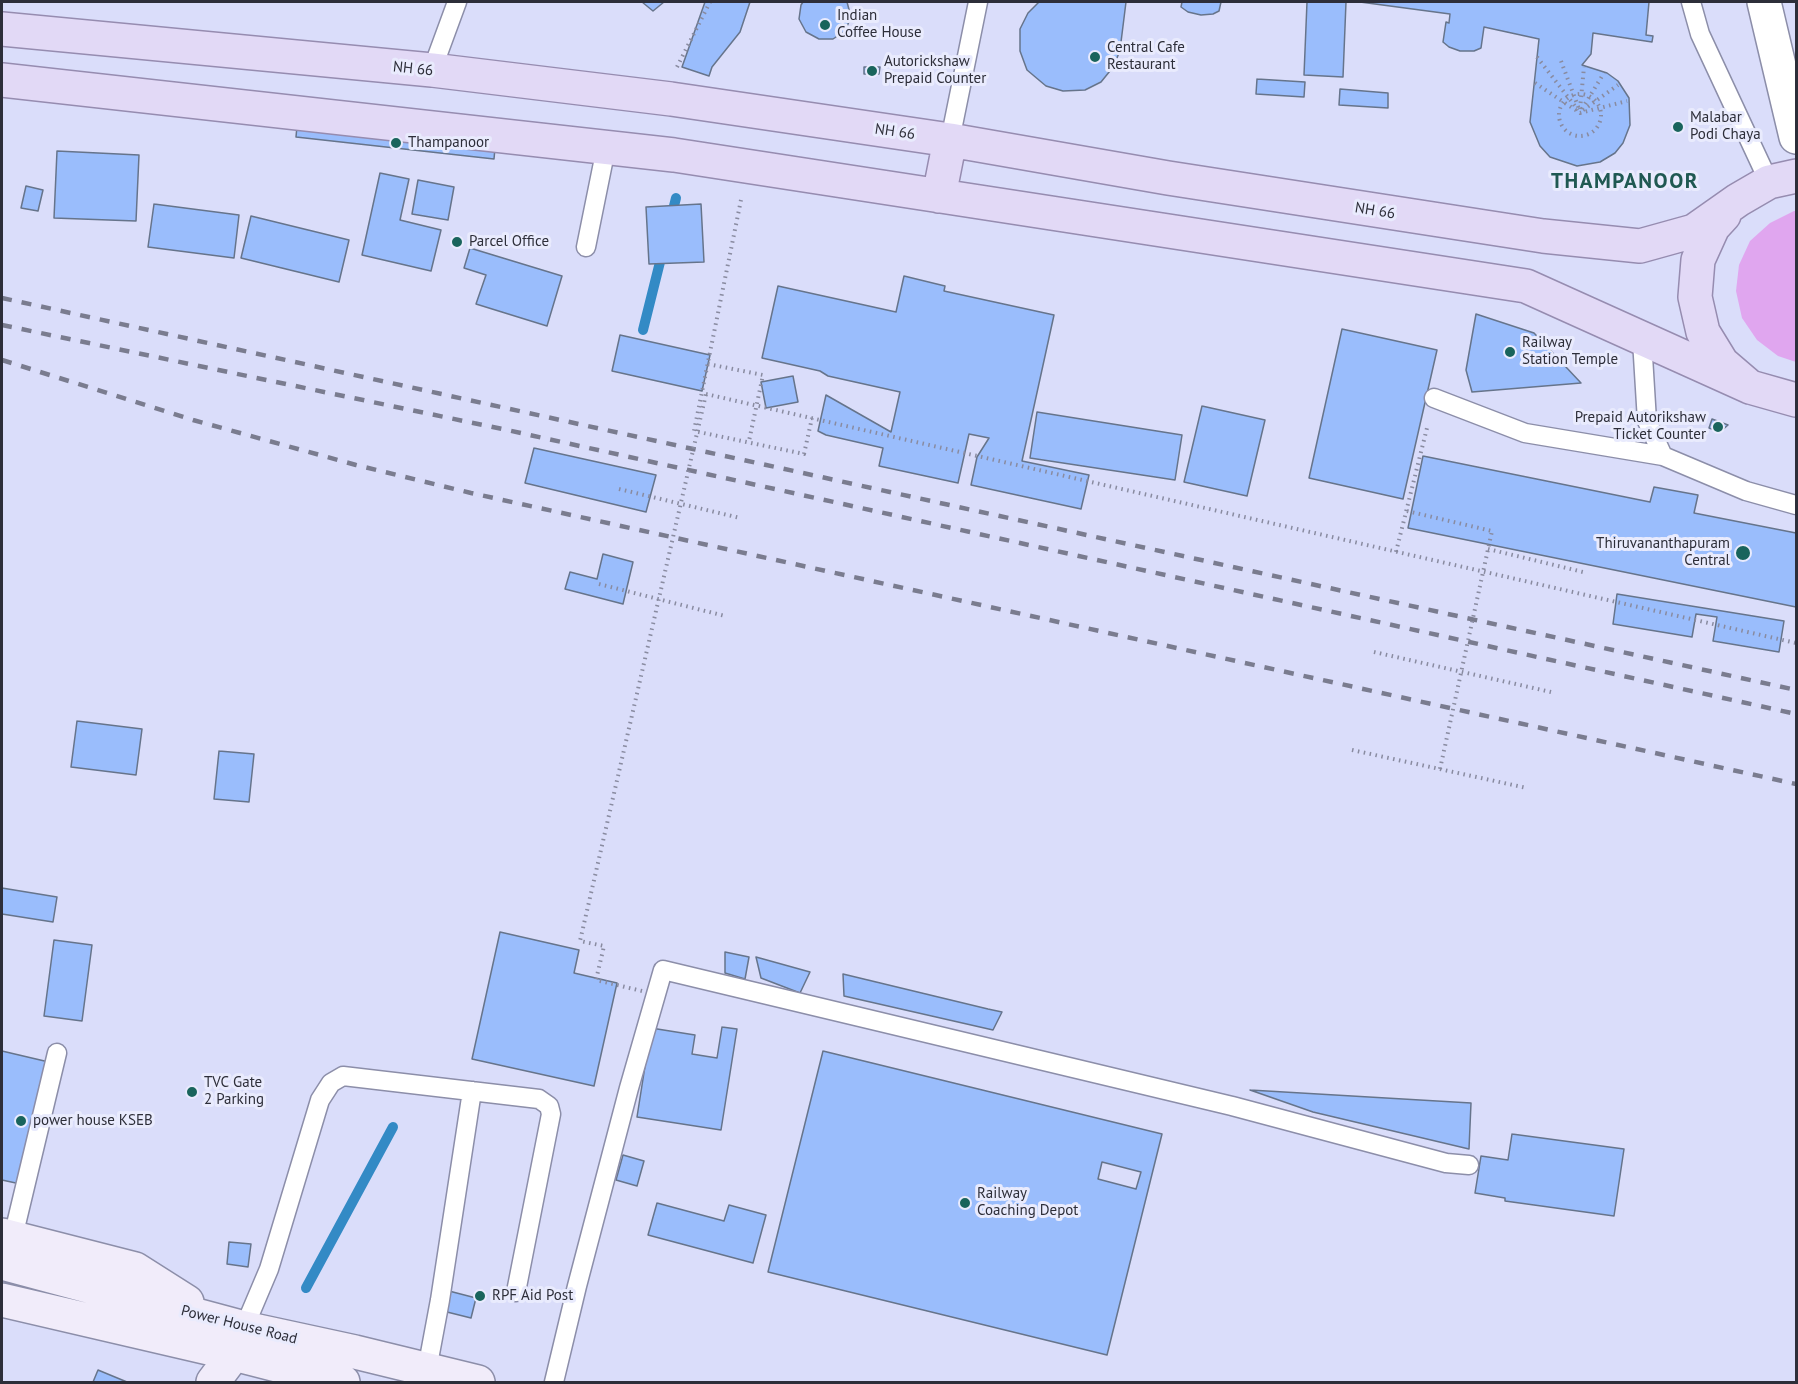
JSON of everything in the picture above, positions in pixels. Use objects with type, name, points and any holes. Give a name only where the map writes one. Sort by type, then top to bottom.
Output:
[{"type":"main road","name":"NH 66","points":[[2,29],[432,70],[671,99],[950,140],[1168,178],[1543,236],[1640,246],[1694,231],[1738,200],[1783,179]]},
{"type":"main road","points":[[2,80],[674,155],[1526,286],[1750,387],[1797,400]]},
{"type":"main road","points":[[939,196],[950,140]]},
{"type":"main road","points":[[1738,200],[1713,227],[1709,235],[1698,260],[1695,297],[1703,332],[1717,356],[1750,387]]},
{"type":"main road","points":[[5,1245],[135,1269],[224,1337]]},
{"type":"main road","points":[[2,1300],[224,1337],[343,1383]]},
{"type":"main road","points":[[2,1322],[136,1349],[224,1337]]},
{"type":"main road","points":[[213,1383],[224,1337]]},
{"type":"main road","name":"Power House Road","points":[[224,1337],[426,1376],[478,1383]]},
{"type":"street","points":[[1764,2],[1797,137]]},
{"type":"lane","points":[[432,70],[457,2]]},
{"type":"lane","points":[[950,140],[978,2]]},
{"type":"lane","points":[[1691,2],[1700,34],[1783,179]]},
{"type":"lane","points":[[586,247],[606,148]]},
{"type":"lane","points":[[1642,340],[1647,421],[1663,456]]},
{"type":"lane","points":[[1434,398],[1525,434],[1663,456],[1746,490],[1797,505]]},
{"type":"lane","points":[[554,1383],[623,1110],[663,970],[1233,1106],[1446,1163],[1469,1166]]},
{"type":"lane","points":[[5,1245],[57,1053]]},
{"type":"lane","points":[[224,1337],[269,1269],[320,1100],[331,1083],[343,1076],[539,1099],[549,1106],[551,1113],[516,1292]]},
{"type":"lane","points":[[426,1376],[472,1091]]},
{"type":"path","points":[[671,99],[673,76],[710,2]]},
{"type":"path","points":[[1537,57],[1580,112]]},
{"type":"path","points":[[1561,61],[1580,112]]},
{"type":"path","points":[[1580,112],[1584,67]]},
{"type":"path","points":[[1580,112],[1604,73]]},
{"type":"path","points":[[1536,83],[1580,112],[1627,101]]},
{"type":"path","points":[[1580,112],[1618,85]]},
{"type":"path","points":[[1573,94],[1590,95],[1600,107],[1602,117],[1599,124],[1587,135],[1578,136],[1568,133],[1559,118],[1559,109],[1563,102],[1573,94]]},
{"type":"path","points":[[748,167],[694,431],[804,454],[812,418]]},
{"type":"path","points":[[708,364],[763,375],[749,441]]},
{"type":"path","points":[[642,991],[596,981],[604,946],[580,940],[705,394],[1797,643]]},
{"type":"path","points":[[1396,552],[1434,398]]},
{"type":"path","points":[[619,489],[740,518]]},
{"type":"path","points":[[1407,511],[1492,531],[1440,769]]},
{"type":"path","points":[[1488,549],[1583,572]]},
{"type":"path","points":[[599,584],[725,616]]},
{"type":"path","points":[[1374,652],[1551,692]]},
{"type":"path","points":[[1352,750],[1527,788]]},
{"type":"shaded area","points":[[1796,211],[1796,362],[1778,356],[1757,340],[1742,318],[1736,291],[1739,265],[1750,241],[1770,223]]},
{"type":"building","points":[[642,2],[664,2],[653,11]]},
{"type":"building","points":[[705,2],[750,2],[740,32],[712,67],[709,76],[682,67]]},
{"type":"building","name":"Indian Coffee House","points":[[803,2],[847,2],[851,17],[845,31],[833,39],[819,39],[806,32],[799,19]]},
{"type":"building","points":[[1039,2],[1126,2],[1120,50],[1114,66],[1101,82],[1085,90],[1063,91],[1046,86],[1027,70],[1020,51],[1020,29],[1028,13]]},
{"type":"building","points":[[1182,2],[1221,2],[1219,11],[1201,15],[1188,12],[1181,7]]},
{"type":"building","points":[[1307,2],[1346,2],[1343,77],[1304,75]]},
{"type":"building","points":[[1360,2],[1649,2],[1646,35],[1653,36],[1652,42],[1593,33],[1591,54],[1582,65],[1607,73],[1618,81],[1629,98],[1630,125],[1623,143],[1615,153],[1600,162],[1577,166],[1550,157],[1540,146],[1530,122],[1539,39],[1484,27],[1481,48],[1474,51],[1460,51],[1443,42],[1446,22],[1449,23],[1450,14]]},
{"type":"building","name":"Autorickshaw Prepaid Counter","points":[[864,67],[880,67],[879,74],[864,74]]},
{"type":"building","points":[[1257,79],[1305,82],[1304,97],[1256,94]]},
{"type":"building","points":[[1340,89],[1388,93],[1388,108],[1339,105]]},
{"type":"building","name":"Thampanoor","points":[[297,126],[495,148],[494,159],[296,137]]},
{"type":"building","points":[[57,151],[139,155],[136,221],[54,218]]},
{"type":"building","points":[[380,173],[409,179],[400,220],[441,230],[431,271],[362,255]]},
{"type":"building","points":[[418,180],[454,187],[448,220],[412,214]]},
{"type":"building","points":[[26,186],[43,190],[38,211],[21,208]]},
{"type":"building","points":[[154,204],[239,215],[234,258],[148,247]]},
{"type":"building","points":[[701,204],[704,262],[649,264],[646,207]]},
{"type":"building","points":[[251,216],[349,240],[339,282],[241,258]]},
{"type":"building","points":[[470,248],[562,276],[547,326],[476,304],[486,275],[464,268]]},
{"type":"building","points":[[904,276],[945,286],[944,291],[1054,315],[1022,461],[1089,475],[1081,509],[971,485],[977,457],[989,438],[969,434],[958,483],[879,466],[883,448],[826,435],[818,431],[826,395],[891,432],[900,392],[762,358],[778,286],[896,312]]},
{"type":"building","name":"Railway Station Temple","points":[[1476,314],[1534,333],[1581,383],[1472,392],[1466,370]]},
{"type":"building","points":[[1342,329],[1437,350],[1403,499],[1309,478]]},
{"type":"building","points":[[620,335],[710,355],[702,391],[612,371]]},
{"type":"building","points":[[793,376],[798,402],[766,408],[761,382]]},
{"type":"building","points":[[1202,406],[1265,420],[1247,496],[1184,482]]},
{"type":"building","points":[[1037,412],[1182,435],[1175,480],[1030,458]]},
{"type":"building","name":"Prepaid Autorikshaw Ticket Counter","points":[[1712,419],[1728,425],[1720,432],[1709,428]]},
{"type":"building","points":[[534,448],[656,475],[646,512],[525,483]]},
{"type":"building","name":"Thiruvananthapuram Central","points":[[1423,456],[1650,502],[1654,487],[1698,495],[1694,513],[1796,533],[1796,607],[1408,528]]},
{"type":"building","points":[[603,554],[633,562],[623,604],[565,589],[570,572],[597,579]]},
{"type":"building","points":[[1617,594],[1784,621],[1779,652],[1713,641],[1717,617],[1696,614],[1692,637],[1613,624]]},
{"type":"building","points":[[77,721],[142,729],[136,775],[71,767]]},
{"type":"building","points":[[219,751],[254,754],[249,802],[214,799]]},
{"type":"building","points":[[2,888],[57,897],[53,922],[2,914]]},
{"type":"building","points":[[500,932],[579,950],[574,973],[617,983],[594,1086],[472,1059]]},
{"type":"building","points":[[54,940],[92,945],[82,1021],[44,1016]]},
{"type":"building","points":[[725,952],[749,957],[745,979],[725,973]]},
{"type":"building","points":[[756,957],[810,972],[800,993],[761,978]]},
{"type":"building","points":[[843,974],[1002,1012],[993,1030],[844,996]]},
{"type":"building","points":[[722,1027],[737,1029],[721,1130],[637,1117],[651,1028],[695,1035],[692,1054],[717,1058]]},
{"type":"building","name":"power house KSEB","points":[[2,1051],[53,1063],[25,1185],[2,1180]]},
{"type":"building","name":"Railway Coaching Depot","points":[[823,1051],[1162,1134],[1107,1355],[768,1272]]},
{"type":"building","points":[[1250,1090],[1471,1103],[1469,1149],[1313,1112]]},
{"type":"building","points":[[1512,1134],[1624,1149],[1614,1216],[1505,1201],[1505,1198],[1475,1193],[1481,1156],[1508,1160]]},
{"type":"building","points":[[623,1155],[644,1161],[637,1186],[616,1180]]},
{"type":"building","points":[[1102,1162],[1141,1172],[1136,1189],[1098,1179]]},
{"type":"building","points":[[657,1203],[724,1221],[729,1205],[766,1215],[753,1263],[648,1235]]},
{"type":"building","points":[[229,1242],[251,1244],[248,1267],[227,1264]]},
{"type":"building","points":[[449,1291],[476,1298],[471,1318],[443,1311]]},
{"type":"building","points":[[98,1370],[127,1382],[93,1382]]},
{"type":"waterway","points":[[671,218],[676,198]]},
{"type":"waterway","points":[[643,330],[663,250]]},
{"type":"waterway","points":[[306,1288],[393,1127]]},
{"type":"railway","points":[[2,298],[1796,690]]},
{"type":"railway","points":[[2,325],[507,430],[1796,714]]},
{"type":"railway","points":[[2,360],[193,420],[356,465],[471,493],[1796,784]]},
{"type":"place","name":"Indian Coffee House","points":[[825,25]]},
{"type":"place","name":"Central Cafe Restaurant","points":[[1095,57]]},
{"type":"place","name":"Autorickshaw Prepaid Counter","points":[[872,71]]},
{"type":"place","name":"Malabar Podi Chaya","points":[[1678,127]]},
{"type":"place","name":"Thampanoor","points":[[396,143]]},
{"type":"place","name":"Parcel Office","points":[[457,242]]},
{"type":"place","name":"Railway Station Temple","points":[[1510,352]]},
{"type":"place","name":"Prepaid Autorikshaw Ticket Counter","points":[[1718,427]]},
{"type":"place","name":"Thiruvananthapuram Central","points":[[1743,553]]},
{"type":"place","name":"TVC Gate 2 Parking","points":[[192,1092]]},
{"type":"place","name":"power house KSEB","points":[[21,1121]]},
{"type":"place","name":"Railway Coaching Depot","points":[[965,1203]]},
{"type":"place","name":"RPF Aid Post","points":[[480,1296]]},
{"type":"district","name":"THAMPANOOR","points":[[1625,182]]}]
